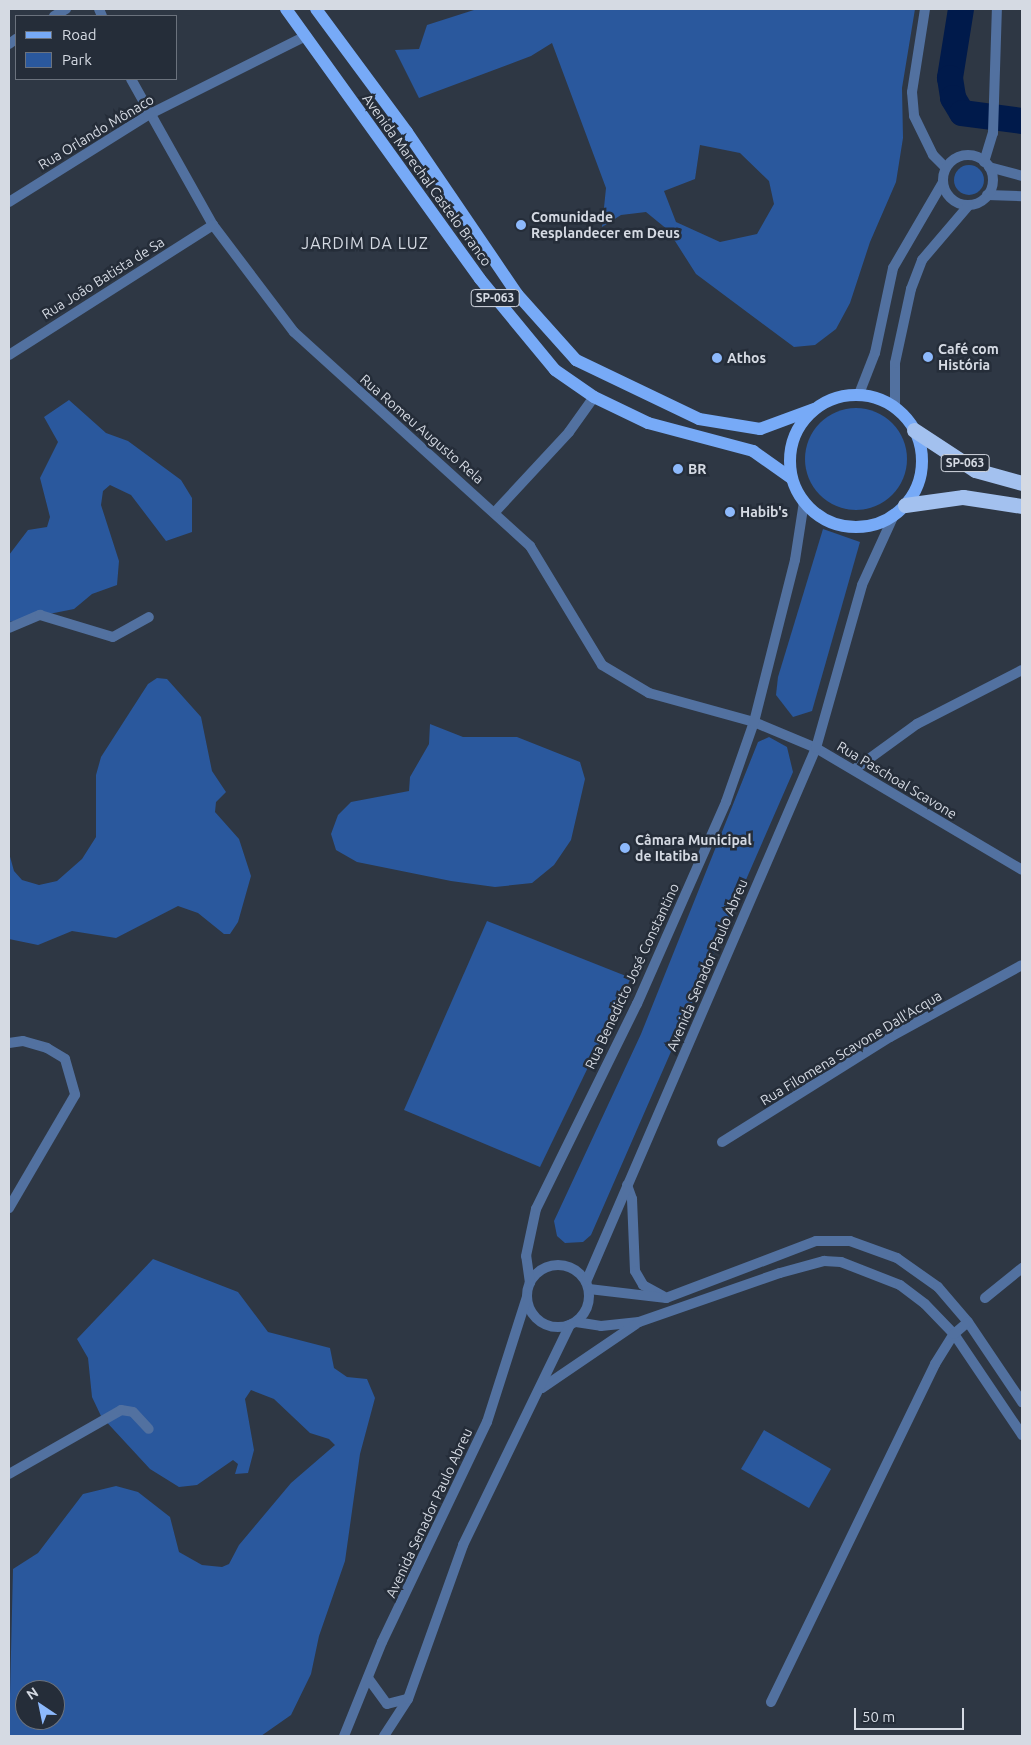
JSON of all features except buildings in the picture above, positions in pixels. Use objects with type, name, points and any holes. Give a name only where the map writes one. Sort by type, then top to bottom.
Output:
[{"type":"highway","name":"SP-063","points":[[914,430],[975,470],[1022,483]]},
{"type":"highway","name":"SP-063","points":[[900,510],[963,496],[1022,506]]},
{"type":"main road","name":"Avenida Marechal Castelo Branco","points":[[286,9],[533,346],[572,384],[594,397],[648,423],[754,451],[791,478]]},
{"type":"main road","name":"Avenida Marechal Castelo Branco","points":[[316,9],[407,132],[517,294],[576,360],[699,419],[760,429],[814,409]]},
{"type":"main road","name":"SP-063","points":[[859,394],[895,407],[914,430],[922,461],[917,484],[900,510],[853,527],[825,520],[804,502],[791,478],[795,433],[814,409],[835,398],[859,394]]},
{"type":"street","points":[[925,9],[912,92],[914,116],[933,155],[946,168]]},
{"type":"street","points":[[988,195],[992,181],[986,164],[993,133],[997,9]]},
{"type":"street","name":"Rua Orlando Mônaco","points":[[9,202],[148,115],[306,36]]},
{"type":"street","name":"Rua Romeu Augusto Rela","points":[[131,80],[148,115],[213,225],[294,332],[495,512],[530,546],[552,577],[602,666],[649,693],[754,722]]},
{"type":"street","points":[[859,394],[875,353],[893,268],[943,182],[946,168],[964,156],[1022,176]]},
{"type":"street","points":[[943,182],[954,201],[969,205]]},
{"type":"street","points":[[895,407],[895,363],[911,289],[922,260],[969,205],[988,195],[1022,196]]},
{"type":"street","name":"Rua João Batista de Sa","points":[[9,355],[213,225]]},
{"type":"street","points":[[495,512],[569,432],[594,397]]},
{"type":"street","name":"Rua Benedicto José Constantino","points":[[530,1283],[526,1256],[536,1209],[640,995],[726,802],[754,722],[795,560],[804,502]]},
{"type":"street","name":"Avenida Senador Paulo Abreu","points":[[587,1285],[627,1185],[816,748],[862,585],[900,510]]},
{"type":"street","points":[[9,628],[40,615],[113,637],[149,617]]},
{"type":"street","points":[[855,769],[917,724],[1022,670]]},
{"type":"street","name":"Rua Paschoal Scavone","points":[[754,722],[816,748],[855,769],[1022,870]]},
{"type":"street","name":"Rua Filomena Scavone Dall'Acqua","points":[[722,1142],[890,1037],[1022,965]]},
{"type":"street","points":[[9,1043],[39,1045],[65,1059],[75,1095],[9,1208]]},
{"type":"street","points":[[627,1185],[632,1199],[635,1271],[643,1284],[666,1298]]},
{"type":"street","points":[[587,1285],[666,1298],[816,1241],[850,1241],[897,1258],[938,1288],[968,1322],[1022,1402]]},
{"type":"street","points":[[384,1736],[408,1699],[463,1545],[573,1323],[586,1311],[587,1285],[577,1271],[560,1265],[545,1268],[530,1283],[527,1297],[538,1320],[550,1326],[573,1323],[601,1326],[639,1322],[824,1261],[869,1270],[900,1285],[954,1334],[1022,1435]]},
{"type":"street","points":[[985,1298],[1022,1268]]},
{"type":"street","name":"Avenida Senador Paulo Abreu","points":[[344,1736],[368,1678],[487,1422],[527,1297]]},
{"type":"street","points":[[542,1388],[639,1322]]},
{"type":"street","points":[[771,1702],[935,1364],[954,1334],[968,1322]]},
{"type":"street","points":[[9,1474],[121,1410],[133,1412],[149,1429]]},
{"type":"street","points":[[368,1678],[387,1704],[408,1699]]},
{"type":"green space","points":[[477,9],[915,9],[902,88],[903,138],[896,182],[870,242],[850,303],[836,329],[815,345],[794,347],[696,274],[668,230],[646,212],[621,215],[602,227],[606,188],[552,43],[531,56],[419,98],[395,50],[419,49],[427,25]],"holes":[[[700,145],[740,153],[769,181],[774,204],[757,234],[720,242],[676,222],[664,191],[695,179]]]},
{"type":"green space","points":[[969,165],[975,166],[983,174],[983,186],[975,194],[969,195],[963,194],[955,186],[954,180],[955,174],[963,166]]},
{"type":"green space","points":[[69,400],[106,433],[128,441],[181,480],[192,498],[192,532],[166,541],[131,495],[110,485],[103,491],[101,505],[119,561],[117,585],[92,594],[74,609],[9,622],[9,555],[28,530],[47,527],[50,517],[40,478],[58,442],[44,417]]},
{"type":"green space","points":[[856,408],[876,412],[892,423],[903,439],[907,459],[903,479],[892,495],[876,506],[856,510],[836,506],[820,495],[809,479],[805,459],[809,439],[820,423],[836,412]]},
{"type":"green space","points":[[823,529],[860,542],[812,711],[793,717],[776,695],[778,677]]},
{"type":"green space","points":[[157,678],[167,679],[201,717],[212,771],[226,792],[216,802],[215,812],[239,839],[251,876],[238,922],[230,934],[224,934],[198,913],[178,906],[116,938],[72,931],[38,945],[9,939],[9,853],[14,871],[22,880],[39,885],[57,881],[82,859],[96,837],[96,775],[101,757],[148,684]]},
{"type":"green space","points":[[430,724],[463,737],[517,737],[580,762],[585,779],[571,840],[554,865],[532,883],[495,887],[451,881],[357,862],[336,850],[331,834],[338,815],[351,802],[409,791],[410,777],[429,744]]},
{"type":"green space","points":[[769,737],[787,747],[793,772],[591,1235],[583,1242],[565,1243],[557,1236],[554,1221],[641,1034],[758,742]]},
{"type":"green space","points":[[487,921],[631,978],[540,1167],[404,1110]]},
{"type":"green space","points":[[153,1259],[238,1292],[268,1332],[330,1348],[334,1368],[347,1377],[367,1379],[375,1398],[360,1454],[345,1561],[319,1636],[311,1674],[291,1715],[261,1736],[9,1736],[13,1569],[38,1553],[83,1494],[116,1486],[138,1492],[170,1517],[179,1552],[202,1565],[222,1567],[229,1564],[239,1545],[291,1483],[335,1445],[329,1439],[310,1433],[274,1399],[251,1390],[245,1399],[254,1450],[248,1473],[235,1474],[238,1464],[233,1460],[197,1485],[179,1487],[150,1469],[101,1416],[92,1397],[88,1358],[77,1339]]},
{"type":"green space","points":[[764,1430],[831,1469],[809,1508],[741,1469]]},
{"type":"waterway","points":[[961,9],[950,78],[953,98],[962,113],[1022,121]]},
{"type":"place","name":"Comunidade Resplandecer em Deus","points":[[521,225]]},
{"type":"place","name":"Café com História","points":[[928,357]]},
{"type":"place","name":"Athos","points":[[717,358]]},
{"type":"place","name":"BR","points":[[678,469]]},
{"type":"place","name":"Habib's","points":[[730,512]]},
{"type":"place","name":"Câmara Municipal de Itatiba","points":[[625,848]]},
{"type":"district","name":"JARDIM DA LUZ","points":[[365,243]]}]
